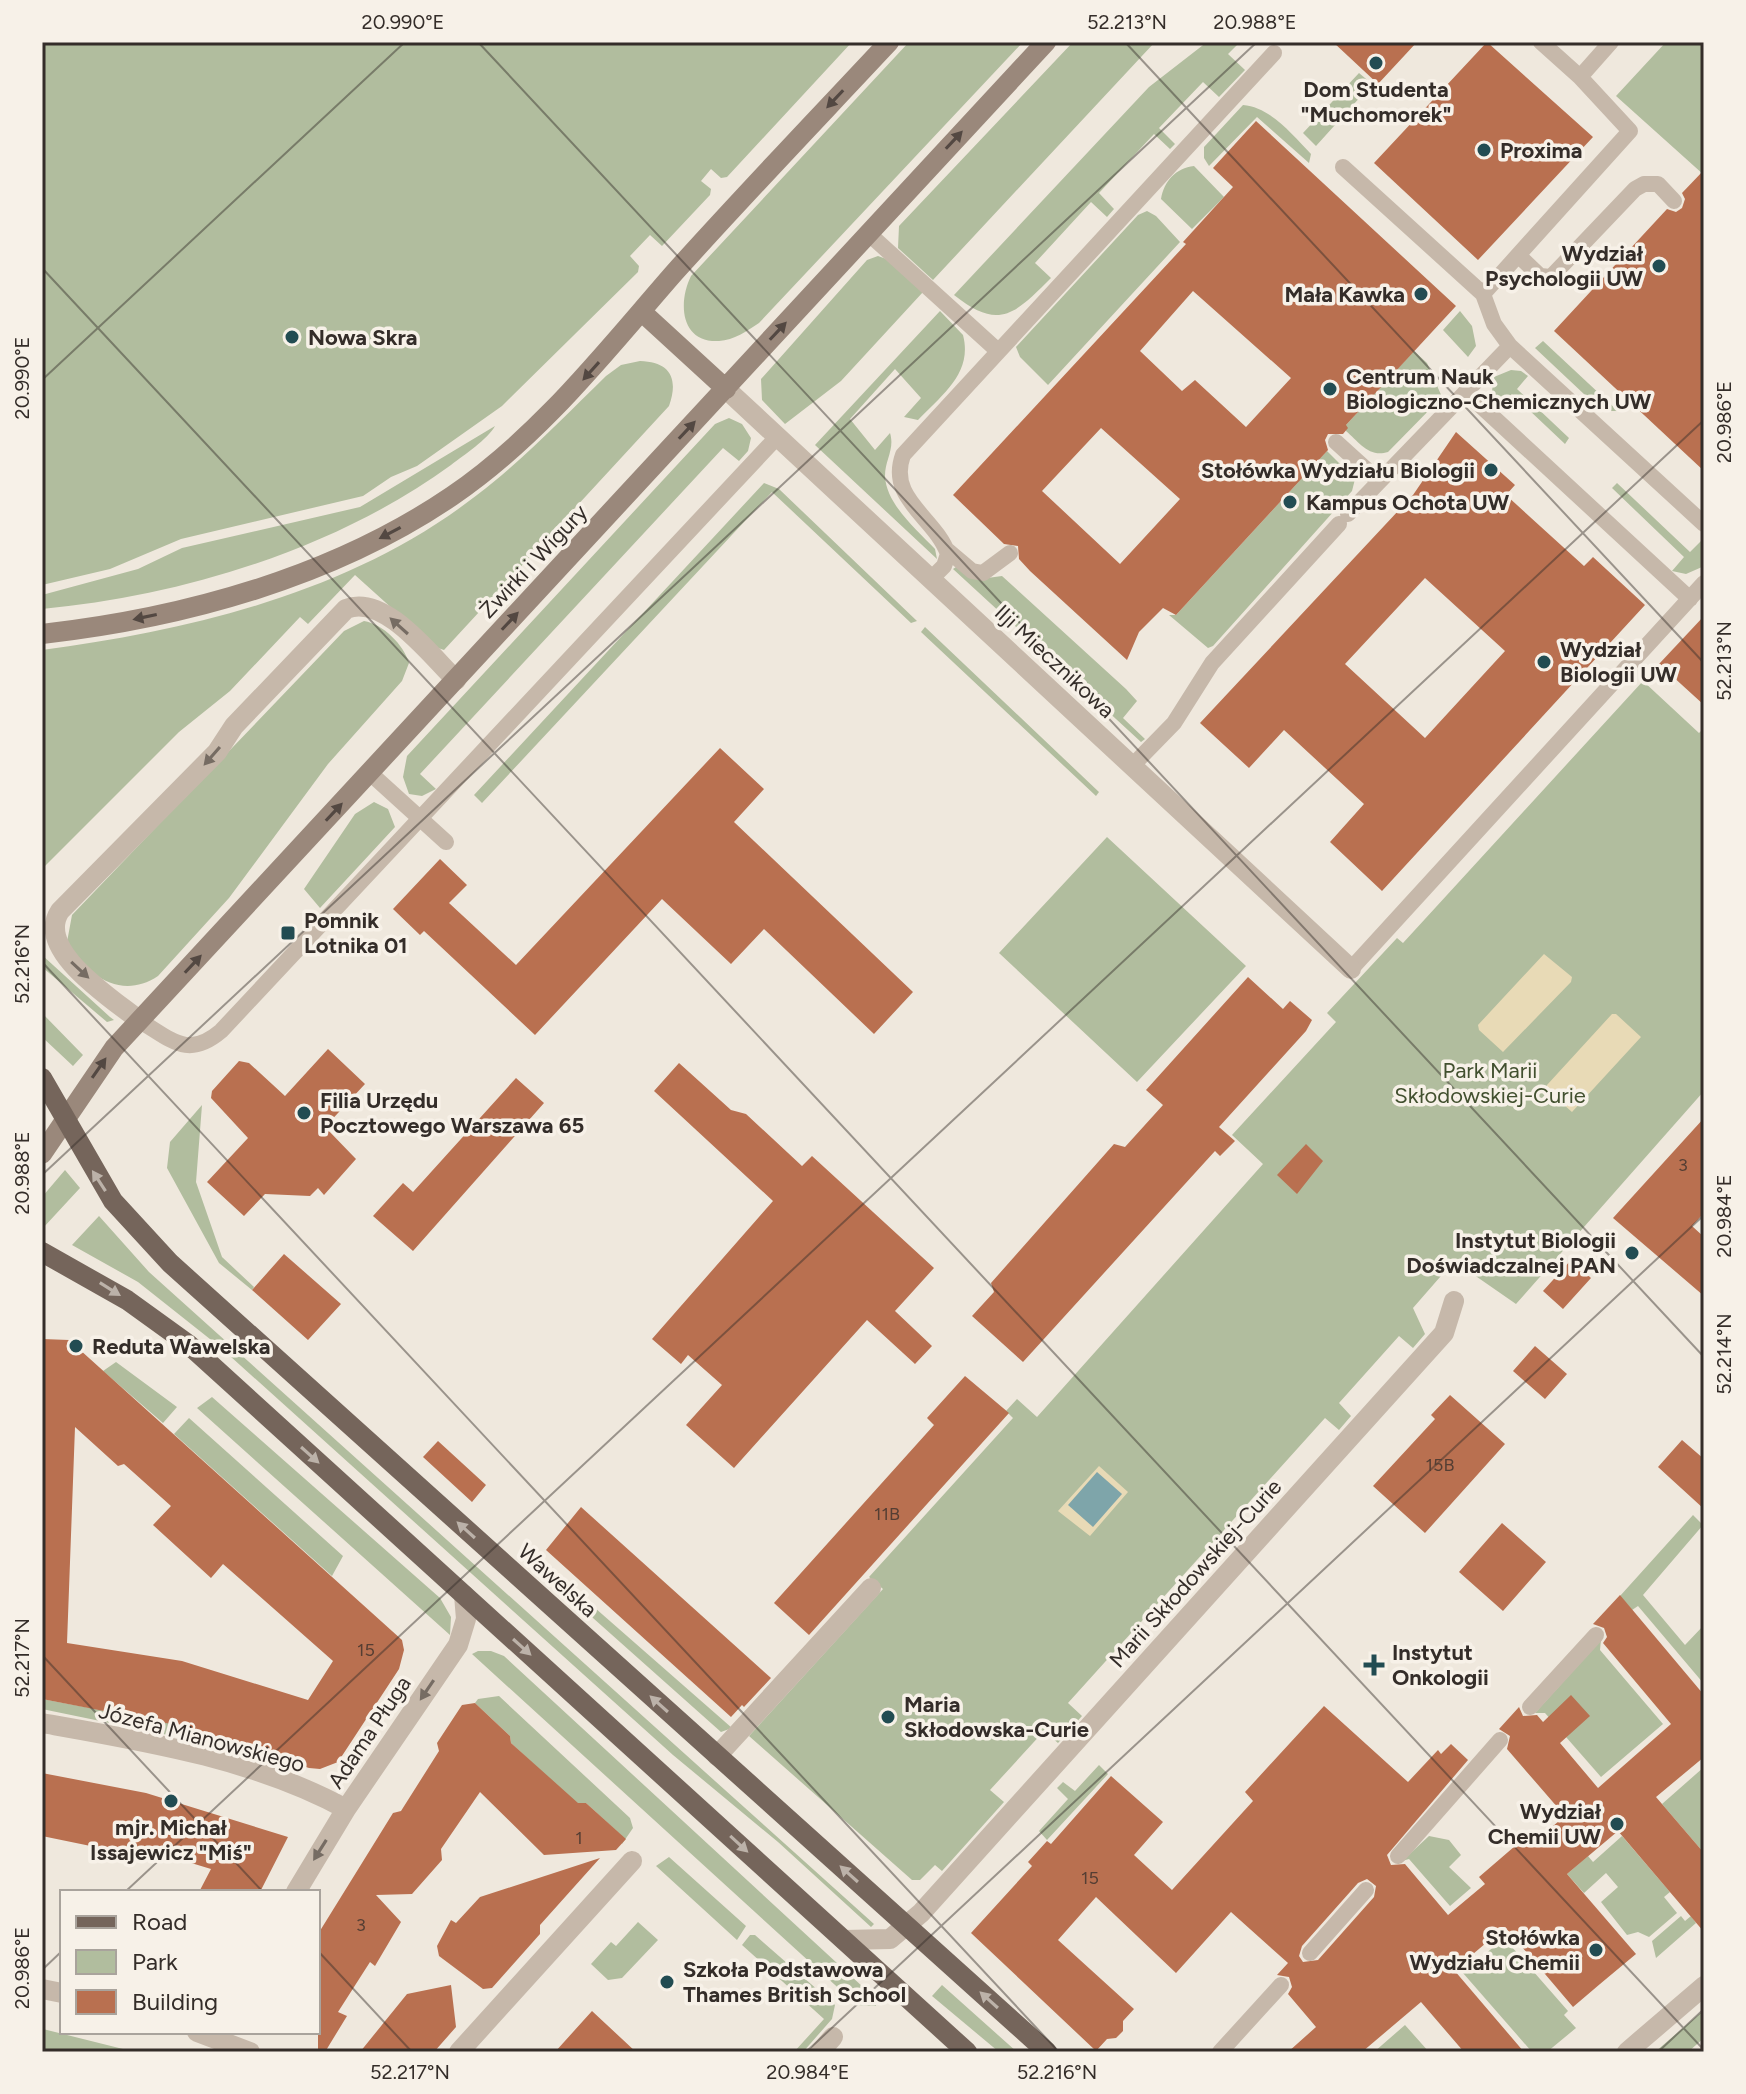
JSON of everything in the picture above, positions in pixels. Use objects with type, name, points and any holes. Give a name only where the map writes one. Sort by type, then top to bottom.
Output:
[{"type":"main road","points":[[42,634],[145,618],[236,594],[336,558],[408,524],[454,495],[514,448],[575,389],[889,42]]},
{"type":"main road","name":"Żwirki i Wigury","points":[[42,1154],[101,1064],[1046,42]]},
{"type":"main road","points":[[642,312],[726,389]]},
{"type":"main road","name":"Wawelska","points":[[42,1078],[113,1201],[170,1263],[1047,2052]]},
{"type":"main road","points":[[42,1252],[127,1300],[188,1344],[967,2052]]},
{"type":"street","name":"Ilji Miecznikowa","points":[[726,389],[1351,969]]},
{"type":"street","points":[[140,1021],[59,950],[53,932],[60,911],[217,752],[234,726],[346,609],[365,605],[384,613],[456,680]]},
{"type":"street","name":"Marii Skłodowskiej-Curie","points":[[844,1940],[881,1941],[895,1936],[907,1926],[1444,1333],[1454,1301]]},
{"type":"street","points":[[717,1756],[871,1588]]},
{"type":"street","name":"Adama Pługa","points":[[297,1890],[346,1809],[458,1645],[466,1619],[464,1595]]},
{"type":"street","name":"Józefa Mianowskiego","points":[[42,1723],[152,1744],[219,1762],[308,1790],[346,1809]]},
{"type":"street","points":[[459,2052],[632,1861]]},
{"type":"street","points":[[1627,2052],[1704,1986]]},
{"type":"street","points":[[225,2036],[250,2052]]},
{"type":"lane","points":[[1483,294],[1630,131],[1580,77],[1541,42]]},
{"type":"lane","points":[[1580,77],[1611,42]]},
{"type":"lane","points":[[1010,553],[983,573],[972,571],[946,549],[906,498],[899,467],[912,443],[1274,53]]},
{"type":"lane","points":[[1343,167],[1483,294],[1494,324],[1510,346],[1704,524]]},
{"type":"lane","points":[[1518,255],[1540,276],[1551,277],[1562,270],[1635,189],[1644,184],[1658,184],[1674,201]]},
{"type":"lane","points":[[868,233],[998,351]]},
{"type":"lane","points":[[1132,766],[1174,723],[1212,663],[1447,408],[1467,393],[1510,346]]},
{"type":"lane","points":[[1467,393],[1690,599]]},
{"type":"lane","points":[[140,1021],[187,1047],[200,1045],[216,1035],[778,436]]},
{"type":"lane","points":[[1336,442],[1379,481]]},
{"type":"lane","points":[[931,579],[947,560],[946,549]]},
{"type":"lane","points":[[1351,969],[1704,583]]},
{"type":"lane","points":[[370,773],[446,842]]},
{"type":"lane","points":[[1530,1707],[1596,1635]]},
{"type":"lane","points":[[1398,1856],[1500,1740]]},
{"type":"lane","points":[[1310,1953],[1366,1890]]},
{"type":"lane","points":[[1226,2050],[1281,1985]]},
{"type":"green space","name":"Nowa Skra","points":[[42,42],[852,42],[727,177],[721,178],[711,169],[701,181],[711,189],[710,195],[662,246],[650,235],[630,256],[639,266],[638,272],[502,406],[417,466],[391,477],[363,496],[181,539],[110,569],[42,585]]},
{"type":"green space","points":[[909,42],[1023,42],[759,323],[725,340],[706,340],[696,335],[690,328],[684,309],[684,297],[691,276]]},
{"type":"green space","points":[[1073,42],[1155,42],[933,280],[898,248],[899,226]]},
{"type":"green space","points":[[1207,42],[1240,42],[1228,54],[1245,70],[1219,97],[1203,82],[1159,128],[1175,144],[1170,149],[1154,134],[1099,193],[1114,209],[1107,217],[1091,202],[1035,263],[1051,278],[1027,301],[1006,314],[983,313],[954,295],[1149,87]]},
{"type":"green space","points":[[1666,42],[1704,42],[1704,175],[1616,96]]},
{"type":"green space","points":[[1359,73],[1372,84],[1316,146],[1303,133]]},
{"type":"green space","points":[[1243,105],[1262,111],[1280,123],[1311,154],[1309,163],[1257,117],[1209,166],[1204,158],[1204,147]]},
{"type":"green space","points":[[1194,166],[1224,197],[1192,229],[1161,199],[1172,176]]},
{"type":"green space","points":[[1147,211],[1156,216],[1180,242],[1048,385],[1020,357],[1016,347],[1138,215]]},
{"type":"green space","points":[[878,256],[889,260],[923,292],[841,381],[785,424],[762,400],[761,379],[867,260]]},
{"type":"green space","points":[[940,311],[963,335],[965,349],[959,372],[945,392],[918,420],[904,417],[921,398],[895,369],[850,419],[875,450],[890,433],[885,476],[891,497],[935,549],[937,559],[815,445]]},
{"type":"green space","points":[[1460,311],[1472,326],[1476,346],[1468,357],[1443,330]]},
{"type":"green space","points":[[1543,341],[1618,411],[1602,411],[1535,348]]},
{"type":"green space","points":[[1414,351],[1427,363],[1442,397],[1388,452],[1370,451],[1346,431],[1346,425]]},
{"type":"green space","points":[[640,361],[659,365],[670,373],[673,387],[669,406],[444,650],[435,647],[355,575],[308,624],[300,617],[230,691],[179,732],[42,869],[42,650],[157,631],[214,617],[325,581],[379,557],[477,495],[606,376],[621,365]]},
{"type":"green space","points":[[1511,370],[1528,376],[1517,389],[1569,438],[1565,444],[1512,394],[1497,407],[1492,391],[1494,377]]},
{"type":"green space","points":[[729,418],[742,424],[751,438],[748,451],[739,461],[723,448],[420,774],[436,789],[422,796],[409,794],[403,777],[407,756],[715,424]]},
{"type":"green space","points":[[495,426],[469,452],[406,495],[308,544],[203,580],[95,603],[42,609],[42,595],[138,569],[182,548],[360,507]]},
{"type":"green space","points":[[1327,451],[1355,479],[1352,491],[1208,648],[1169,615],[1176,615]]},
{"type":"green space","points":[[764,483],[779,489],[917,621],[911,623],[772,492],[482,803],[474,795]]},
{"type":"green space","points":[[1617,483],[1690,552],[1703,539],[1702,567],[1686,574],[1672,571],[1684,557],[1612,488]]},
{"type":"green space","points":[[959,565],[980,579],[1002,576],[1126,689],[1137,701],[1123,718],[1145,739],[1141,742],[953,569]]},
{"type":"green space","points":[[364,621],[392,636],[403,649],[409,663],[402,681],[328,764],[229,898],[158,976],[131,986],[106,981],[95,974],[67,942],[72,915],[344,631]]},
{"type":"green space","points":[[925,627],[1099,792],[1096,796],[921,632]]},
{"type":"green space","name":"Park Marii Skłodowskiej-Curie","points":[[1643,681],[1699,733],[1704,728],[1704,1091],[1516,1304],[1454,1261],[1413,1308],[1425,1334],[1413,1348],[1399,1336],[1339,1403],[1351,1416],[1339,1430],[1325,1418],[1068,1703],[1082,1716],[1058,1743],[1044,1731],[990,1790],[1004,1802],[942,1871],[935,1865],[920,1880],[912,1880],[749,1736],[883,1589],[869,1577],[1013,1418],[1006,1411],[1017,1399],[1037,1417],[1263,1164],[1232,1135],[1336,1022],[1327,1013],[1397,938],[1403,943]]},
{"type":"green space","points":[[374,802],[388,809],[395,827],[320,908],[304,889],[355,814]]},
{"type":"green space","points":[[1107,837],[1246,966],[1137,1082],[999,953]]},
{"type":"green space","points":[[42,955],[114,1020],[107,1022],[42,967]]},
{"type":"green space","points":[[42,1013],[83,1055],[73,1066],[42,1037]]},
{"type":"green space","points":[[202,1105],[196,1182],[222,1257],[254,1287],[252,1290],[219,1263],[167,1168],[170,1142]]},
{"type":"green space","points":[[65,1170],[80,1188],[43,1228],[42,1197]]},
{"type":"green space","points":[[99,1216],[149,1272],[874,1924],[871,1927],[778,1842],[673,1755],[220,1347],[138,1282],[72,1245]]},
{"type":"green space","points":[[116,1362],[177,1407],[163,1423],[103,1371]]},
{"type":"green space","points":[[212,1397],[440,1598],[451,1617],[450,1635],[197,1408]]},
{"type":"green space","points":[[189,1418],[343,1556],[332,1576],[174,1434]]},
{"type":"green space","points":[[1693,1515],[1703,1525],[1643,1595],[1685,1645],[1704,1625],[1704,1684],[1638,1606],[1632,1610],[1620,1596]]},
{"type":"green space","points":[[530,1551],[732,1728],[721,1732],[529,1561]]},
{"type":"green space","points":[[1601,1640],[1600,1650],[1663,1724],[1601,1777],[1545,1713],[1535,1713]]},
{"type":"green space","points":[[491,1651],[504,1656],[876,1999],[876,2006],[857,2005],[472,1654]]},
{"type":"green space","points":[[499,1696],[630,1818],[633,1828],[622,1844],[621,1835],[586,1803],[577,1804],[511,1743],[510,1736],[475,1703],[478,1699]]},
{"type":"green space","points":[[42,1699],[170,1723],[168,1735],[42,1709]]},
{"type":"green space","points":[[1099,1765],[1108,1774],[1047,1840],[1039,1831],[1068,1799],[1057,1788],[1063,1782],[1075,1791]]},
{"type":"green space","points":[[1704,1767],[1704,1853],[1662,1804]]},
{"type":"green space","points":[[1429,1836],[1449,1840],[1461,1855],[1449,1867],[1471,1888],[1450,1906],[1409,1859],[1402,1861]]},
{"type":"green space","points":[[1622,1836],[1670,1892],[1664,1897],[1677,1913],[1649,1937],[1638,1932],[1627,1935],[1601,1902],[1618,1887],[1606,1873],[1584,1893],[1567,1874],[1588,1856],[1593,1862]]},
{"type":"green space","points":[[669,1857],[746,1926],[737,1940],[656,1866]]},
{"type":"green space","points":[[1681,1916],[1685,1921],[1691,1916],[1696,1923],[1656,1958],[1652,1941]]},
{"type":"green space","points":[[638,1922],[658,1940],[622,1978],[608,1980],[591,1964],[611,1942],[616,1946]]},
{"type":"green space","points":[[750,1935],[755,1935],[835,2005],[832,2019],[803,2052],[794,2052],[824,2019],[742,1945]]},
{"type":"green space","points":[[1504,1938],[1568,2011],[1564,2015],[1576,2028],[1547,2052],[1532,2052],[1463,1973]]},
{"type":"green space","points":[[942,1985],[1017,2052],[999,2052],[932,1996]]},
{"type":"green space","points":[[1704,2010],[1704,2038],[1688,2052],[1655,2052]]},
{"type":"green space","points":[[1405,2025],[1429,2052],[1374,2052]]},
{"type":"green space","points":[[43,2029],[135,2052],[42,2052]]},
{"type":"sand","points":[[1544,954],[1572,977],[1571,982],[1503,1052],[1479,1030],[1478,1025]]},
{"type":"sand","points":[[1612,1014],[1616,1014],[1641,1037],[1572,1112],[1547,1090],[1547,1085]]},
{"type":"sand","points":[[1099,1466],[1128,1492],[1090,1536],[1058,1511]]},
{"type":"water","points":[[1097,1472],[1122,1494],[1093,1527],[1068,1505]]},
{"type":"building","name":"Dom Studenta \"Muchomorek\"","points":[[1333,42],[1417,42],[1378,84]]},
{"type":"building","name":"Proxima","points":[[1487,42],[1593,137],[1478,260],[1374,163]]},
{"type":"building","name":"Centrum Nauk Biologiczno-Chemicznych UW","points":[[1256,121],[1456,306],[1346,425],[1348,428],[1343,434],[1328,434],[1325,440],[1328,450],[1176,615],[1163,608],[1139,632],[1127,660],[1030,571],[1019,559],[1018,546],[1004,544],[953,495],[1186,244],[1183,242],[1233,187],[1213,168]],"holes":[[[1193,291],[1291,378],[1246,427],[1195,380],[1182,391],[1140,351]],[[1101,428],[1180,499],[1120,564],[1042,491]]]},
{"type":"building","name":"Wydział Psychologii UW","points":[[1704,170],[1704,471],[1554,331],[1667,209],[1676,212],[1682,208],[1685,199],[1682,193]]},
{"type":"building","name":"Wydział Biologii UW","points":[[1456,432],[1515,485],[1506,495],[1584,566],[1593,557],[1645,605],[1382,891],[1330,842],[1364,804],[1284,730],[1249,768],[1200,723],[1413,495]],"holes":[[[1425,578],[1505,651],[1425,738],[1345,664]]]},
{"type":"building","points":[[1704,616],[1704,705],[1659,664]]},
{"type":"building","points":[[720,748],[764,789],[734,822],[913,992],[874,1034],[764,929],[731,964],[662,899],[535,1035],[424,931],[420,935],[393,909],[440,859],[467,885],[449,903],[516,965]]},
{"type":"building","points":[[1248,977],[1283,1009],[1290,1001],[1312,1020],[1306,1031],[1219,1127],[1235,1141],[1220,1156],[1215,1151],[1023,1362],[972,1316],[994,1292],[991,1283],[1114,1144],[1125,1147],[1163,1105],[1146,1090]]},
{"type":"building","points":[[328,1049],[365,1084],[325,1127],[356,1159],[324,1195],[318,1188],[310,1196],[265,1194],[244,1216],[207,1182],[248,1138],[211,1098],[212,1091],[239,1061],[249,1063],[285,1096]]},
{"type":"building","points":[[679,1063],[731,1110],[746,1114],[802,1166],[812,1156],[934,1268],[895,1311],[932,1346],[915,1364],[867,1320],[734,1468],[686,1425],[722,1385],[688,1355],[681,1364],[652,1339],[773,1201],[654,1091]]},
{"type":"building","points":[[516,1078],[544,1103],[413,1251],[373,1216],[403,1183],[413,1192]]},
{"type":"building","points":[[1704,1118],[1704,1213],[1692,1226],[1704,1237],[1704,1296],[1613,1218]]},
{"type":"building","points":[[1306,1144],[1323,1161],[1297,1194],[1277,1175]]},
{"type":"building","points":[[284,1254],[341,1304],[308,1340],[252,1290]]},
{"type":"building","points":[[1571,1260],[1591,1278],[1563,1309],[1543,1291]]},
{"type":"building","points":[[42,1339],[69,1340],[402,1640],[404,1650],[399,1669],[338,1762],[320,1769],[171,1724],[42,1699]],"holes":[[[75,1427],[118,1466],[124,1464],[171,1506],[153,1525],[211,1578],[223,1564],[333,1661],[308,1700],[182,1661],[67,1643]]]},
{"type":"building","points":[[1535,1346],[1567,1374],[1545,1399],[1513,1371]]},
{"type":"building","points":[[965,1376],[1009,1413],[809,1635],[774,1603],[934,1425],[927,1418]]},
{"type":"building","points":[[1450,1395],[1505,1444],[1425,1533],[1373,1486],[1435,1419],[1431,1415]]},
{"type":"building","points":[[1682,1440],[1704,1459],[1704,1509],[1658,1467]]},
{"type":"building","points":[[438,1441],[486,1485],[472,1502],[423,1457]]},
{"type":"building","points":[[581,1507],[771,1678],[731,1717],[546,1550]]},
{"type":"building","points":[[1502,1523],[1546,1562],[1503,1611],[1459,1572]]},
{"type":"building","points":[[1620,1595],[1704,1695],[1704,1757],[1656,1797],[1704,1853],[1704,1932],[1618,1831],[1567,1874],[1636,1954],[1573,2007],[1505,1927],[1454,1970],[1524,2052],[1464,2052],[1421,2002],[1362,2052],[1288,2052],[1316,2027],[1288,1994],[1292,1987],[1289,1977],[1277,1975],[1288,1963],[1231,1912],[1176,1973],[1096,1897],[1058,1940],[1134,2009],[1123,2021],[1123,2031],[1116,2038],[1107,2039],[1096,2051],[971,1933],[1032,1866],[1028,1862],[1047,1841],[1051,1844],[1111,1776],[1163,1822],[1134,1855],[1172,1890],[1253,1801],[1245,1792],[1324,1706],[1408,1782],[1438,1750],[1441,1754],[1451,1744],[1468,1760],[1387,1855],[1391,1865],[1405,1864],[1448,1915],[1485,1884],[1479,1877],[1522,1840],[1528,1847],[1565,1816],[1507,1749],[1510,1736],[1499,1729],[1519,1707],[1523,1716],[1537,1715],[1543,1722],[1571,1695],[1590,1716],[1560,1743],[1598,1788],[1671,1724],[1603,1643],[1607,1637],[1604,1628],[1593,1624]],"holes":[[[1367,1879],[1376,1886],[1374,1897],[1318,1960],[1303,1962],[1299,1956],[1302,1946],[1358,1883]]]},
{"type":"building","points":[[475,1703],[510,1736],[511,1743],[578,1803],[586,1803],[626,1839],[616,1850],[544,1855],[480,1792],[441,1849],[442,1860],[412,1894],[376,1895],[401,1922],[375,1966],[370,1962],[338,2012],[347,2016],[325,2052],[318,2052],[320,1931],[393,1813],[401,1811],[439,1751],[437,1743],[462,1705]]},
{"type":"building","points":[[42,1773],[146,1793],[288,1837],[261,1890],[200,1890],[211,1869],[155,1852],[144,1857],[42,1836]]},
{"type":"building","points":[[600,1858],[540,1925],[540,1934],[492,1988],[483,1989],[439,1956],[437,1946],[451,1920],[456,1923],[480,1897]]},
{"type":"building","points":[[451,1985],[456,2027],[434,2052],[360,2052],[407,1994]]},
{"type":"building","points":[[592,2011],[636,2052],[555,2052]]},
{"type":"place","name":"Dom Studenta \"Muchomorek\"","points":[[1376,63]]},
{"type":"place","name":"Proxima","points":[[1484,150]]},
{"type":"place","name":"Wydział Psychologii UW","points":[[1659,266]]},
{"type":"place","name":"Mała Kawka","points":[[1421,294]]},
{"type":"place","name":"Nowa Skra","points":[[292,337]]},
{"type":"place","name":"Centrum Nauk Biologiczno-Chemicznych UW","points":[[1330,389]]},
{"type":"place","name":"Stołówka Wydziału Biologii","points":[[1491,470]]},
{"type":"place","name":"Kampus Ochota UW","points":[[1290,502]]},
{"type":"place","name":"Wydział Biologii UW","points":[[1544,662]]},
{"type":"place","name":"Pomnik Lotnika 01","points":[[288,933]]},
{"type":"place","name":"Filia Urzędu Pocztowego Warszawa 65","points":[[304,1113]]},
{"type":"place","name":"Instytut Biologii Doświadczalnej PAN","points":[[1632,1253]]},
{"type":"place","name":"Reduta Wawelska","points":[[76,1346]]},
{"type":"place","name":"Instytut Onkologii","points":[[1374,1665]]},
{"type":"place","name":"Maria Skłodowska-Curie","points":[[888,1717]]},
{"type":"place","name":"mjr. Michał Issajewicz \"Miś\"","points":[[171,1801]]},
{"type":"place","name":"Wydział Chemii UW","points":[[1617,1824]]},
{"type":"place","name":"Stołówka Wydziału Chemii","points":[[1596,1950]]},
{"type":"place","name":"Szkoła Podstawowa Thames British School","points":[[667,1982]]}]
